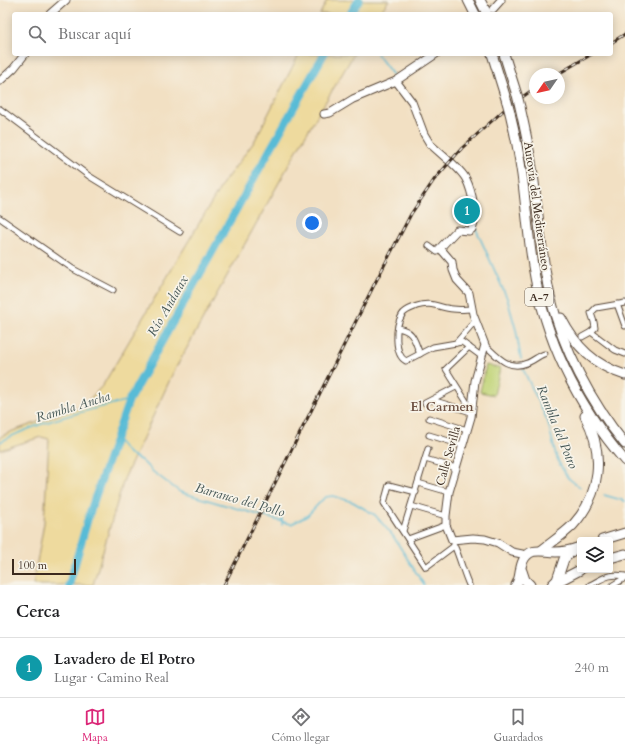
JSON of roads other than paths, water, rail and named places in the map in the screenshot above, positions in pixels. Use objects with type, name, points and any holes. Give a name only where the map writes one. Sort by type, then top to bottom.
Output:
[{"type":"highway","points":[[468,0],[474,12]]},
{"type":"highway","points":[[480,0],[490,12]]},
{"type":"highway","name":"Autovía del Mediterráneo","points":[[493,56],[510,113],[522,176],[530,249],[537,288],[556,350],[574,387],[598,426],[625,461]]},
{"type":"highway","name":"Autovía del Mediterráneo","points":[[505,56],[520,107],[533,176],[541,247],[551,298],[564,340],[584,383],[606,418],[625,444]]},
{"type":"highway","points":[[551,298],[578,346],[600,364],[614,372],[625,375]]},
{"type":"highway","points":[[545,551],[579,517],[593,494],[595,486],[598,465],[594,438],[589,422],[577,400],[574,387]]},
{"type":"highway","points":[[612,537],[625,533]]},
{"type":"highway","points":[[516,585],[519,580],[523,562],[527,555],[533,551],[557,552],[577,548]]},
{"type":"highway","points":[[552,585],[557,580],[564,558],[577,548]]},
{"type":"highway","points":[[545,551],[554,555],[560,567]]},
{"type":"highway","points":[[613,557],[625,554]]},
{"type":"highway","points":[[521,567],[522,574],[530,585]]},
{"type":"highway","points":[[552,585],[577,572]]},
{"type":"street","points":[[52,12],[66,0]]},
{"type":"street","points":[[490,12],[501,0]]},
{"type":"street","points":[[0,81],[14,68],[23,56]]},
{"type":"street","points":[[324,114],[396,81],[433,56]]},
{"type":"street","points":[[396,81],[412,102],[424,134],[430,144],[450,161],[466,179],[474,202],[474,224],[472,230],[457,230],[437,252],[429,246]]},
{"type":"street","points":[[0,109],[89,176],[180,232]]},
{"type":"street","points":[[0,218],[73,270],[113,290]]},
{"type":"street","points":[[443,245],[452,262],[457,280],[469,293],[475,321],[485,345],[502,361],[513,365],[526,363],[544,354]]},
{"type":"street","points":[[472,309],[452,310],[426,303],[409,309],[399,321],[396,336],[402,359],[406,361],[438,345],[462,342],[481,356]]},
{"type":"street","points":[[582,337],[595,328],[592,313],[594,309],[625,303]]},
{"type":"street","points":[[617,304],[625,326]]},
{"type":"street","points":[[456,343],[475,321]]},
{"type":"street","points":[[398,328],[406,330],[413,336],[420,354]]},
{"type":"street","points":[[591,332],[615,350],[625,354]]},
{"type":"street","name":"Calle Sevilla","points":[[469,585],[446,525],[446,516],[449,492],[471,411],[474,381],[485,345]]},
{"type":"street","points":[[469,347],[446,369],[471,411]]},
{"type":"street","points":[[425,403],[456,387]]},
{"type":"street","points":[[432,400],[471,411]]},
{"type":"street","points":[[430,418],[467,430]]},
{"type":"street","points":[[430,436],[462,445]]},
{"type":"street","points":[[403,531],[428,448]]},
{"type":"street","points":[[425,459],[456,468]]},
{"type":"street","points":[[418,483],[449,492]]},
{"type":"street","points":[[416,492],[389,485],[384,503],[426,567],[453,543],[476,538],[498,543],[512,552],[527,555]]},
{"type":"street","points":[[411,506],[446,516]]},
{"type":"street","points":[[408,539],[446,525]]},
{"type":"street","points":[[512,552],[521,567]]},
{"type":"street","points":[[590,585],[609,575],[616,574],[625,577]]},
{"type":"street","points":[[613,585],[625,577]]},
{"type":"waterway","name":"Río Andarax","points":[[351,12],[359,0]]},
{"type":"waterway","name":"Río Andarax","points":[[69,585],[89,515],[129,400],[323,56]]},
{"type":"waterway","name":"Rambla del Potro","points":[[378,56],[395,78]]},
{"type":"waterway","name":"Rambla del Potro","points":[[476,226],[507,298],[516,330],[521,359]]},
{"type":"waterway","name":"Rambla del Potro","points":[[523,369],[548,422],[559,463],[568,478],[580,487]]},
{"type":"waterway","name":"Rambla Ancha","points":[[0,442],[47,422],[129,400]]},
{"type":"waterway","name":"Barranco del Pollo","points":[[115,438],[128,453],[142,461],[152,471],[180,492],[291,524],[307,516],[325,497],[333,496],[353,502],[375,515],[393,536],[424,585]]},
{"type":"waterway","name":"Rambla del Potro","points":[[604,495],[625,501]]},
{"type":"waterway","name":"Barranco del Pollo","points":[[282,518],[282,525]]},
{"type":"tunnel","points":[[544,354],[567,344]]},
{"type":"railway","points":[[613,42],[625,34]]},
{"type":"railway","points":[[565,70],[589,56]]},
{"type":"railway","points":[[224,585],[411,214],[434,180],[462,148],[504,110],[529,92]]},
{"type":"place","name":"Lavadero de El Potro","points":[[467,211]]},
{"type":"district","name":"El Carmen","points":[[442,407]]}]
